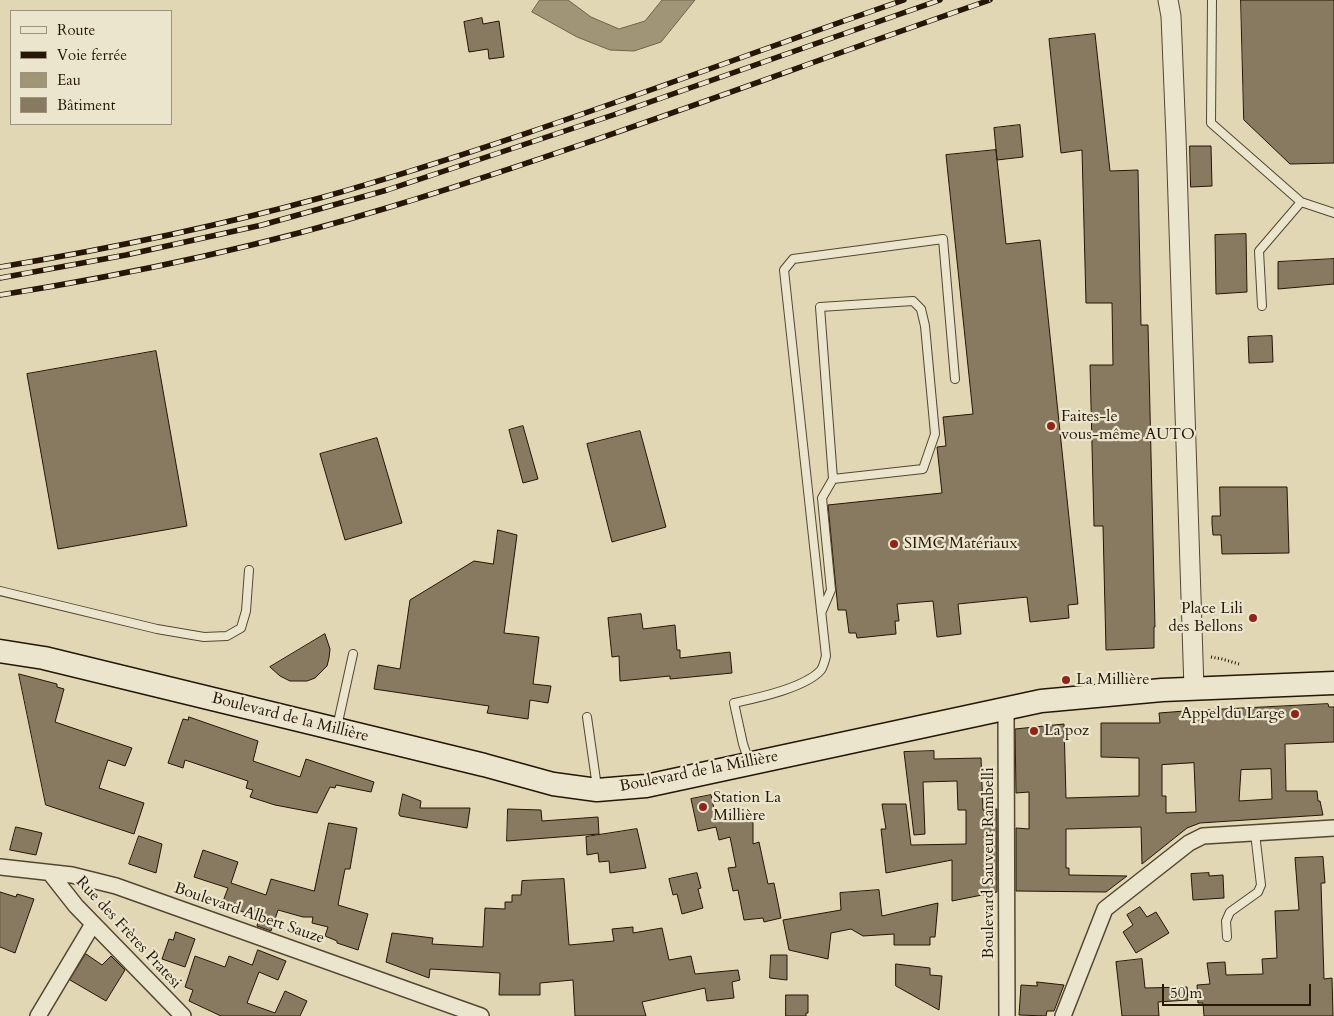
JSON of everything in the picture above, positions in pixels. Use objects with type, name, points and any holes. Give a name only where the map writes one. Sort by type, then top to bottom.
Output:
[{"type":"main road","name":"Boulevard de la Millière","points":[[0,641],[44,658]]},
{"type":"main road","name":"Boulevard de la Millière","points":[[0,650],[44,658],[484,764],[553,784],[597,790],[646,786],[1041,701],[1194,689],[1334,682]]},
{"type":"street","points":[[1168,0],[1171,16],[1176,128],[1194,689]]},
{"type":"street","name":"Boulevard Sauveur Rambelli","points":[[1006,709],[1007,1016]]},
{"type":"street","points":[[1063,1016],[1105,909],[1189,843],[1203,836],[1334,828]]},
{"type":"street","name":"Boulevard Albert Sauze","points":[[0,867],[72,875],[116,886],[481,1016]]},
{"type":"street","name":"Rue des Frères Pratesi","points":[[50,873],[76,906],[183,1016]]},
{"type":"street","points":[[38,1016],[93,924]]},
{"type":"lane","points":[[1212,0],[1211,123],[1301,202],[1334,213]]},
{"type":"lane","points":[[1262,306],[1259,251],[1301,202]]},
{"type":"lane","points":[[750,764],[743,744],[734,703],[767,695],[805,682],[821,670],[826,656],[784,270],[792,259],[943,240],[955,379]]},
{"type":"lane","points":[[822,613],[831,590],[822,498],[833,479],[820,307],[913,301],[921,309],[925,326],[935,434],[923,469],[833,479]]},
{"type":"lane","points":[[0,591],[157,629],[204,637],[227,636],[241,628],[246,611],[248,570]]},
{"type":"lane","points":[[336,729],[353,654]]},
{"type":"lane","points":[[586,717],[595,764],[597,790]]},
{"type":"lane","points":[[1227,937],[1226,921],[1230,912],[1258,892],[1261,884],[1255,833]]},
{"type":"water","points":[[540,0],[568,0],[591,17],[619,29],[645,21],[662,0],[695,0],[661,42],[634,51],[610,50],[577,37],[532,12]]},
{"type":"building","points":[[1241,0],[1334,0],[1334,163],[1290,164],[1244,120]]},
{"type":"building","points":[[482,18],[483,24],[499,21],[504,57],[489,59],[488,49],[469,52],[464,22]]},
{"type":"building","points":[[1095,34],[1110,171],[1138,170],[1141,325],[1148,325],[1154,648],[1106,650],[1103,526],[1094,526],[1090,365],[1113,365],[1112,303],[1086,303],[1082,150],[1061,153],[1049,39]]},
{"type":"building","points":[[1020,125],[1023,157],[997,160],[994,128]]},
{"type":"building","points":[[1190,146],[1211,146],[1212,186],[1191,187]]},
{"type":"building","points":[[996,150],[1006,244],[1040,240],[1078,604],[1068,605],[1069,618],[1030,622],[1027,597],[958,604],[961,634],[937,637],[933,601],[897,604],[899,621],[895,621],[896,634],[857,638],[856,633],[849,633],[846,610],[838,610],[828,505],[942,493],[937,447],[946,446],[943,417],[973,414],[946,155]]},
{"type":"building","points":[[1246,234],[1247,292],[1216,294],[1215,235]]},
{"type":"building","points":[[1334,259],[1334,284],[1278,289],[1278,262]]},
{"type":"building","points":[[1272,336],[1273,362],[1249,363],[1248,337]]},
{"type":"building","points":[[156,351],[187,526],[58,549],[27,374]]},
{"type":"building","points":[[523,426],[538,479],[523,483],[509,430]]},
{"type":"building","points":[[640,431],[666,527],[612,542],[587,444]]},
{"type":"building","points":[[377,438],[402,523],[345,540],[320,454]]},
{"type":"building","points":[[1220,487],[1287,487],[1289,553],[1222,554],[1221,535],[1213,535],[1212,524],[1212,516],[1220,516]]},
{"type":"building","points":[[498,530],[517,535],[504,633],[539,637],[533,684],[551,686],[548,703],[530,700],[528,719],[487,713],[489,706],[374,689],[378,665],[400,669],[410,600],[474,561],[493,564]]},
{"type":"building","points":[[641,614],[643,629],[675,625],[677,650],[680,650],[680,658],[730,652],[732,673],[670,679],[670,676],[620,681],[619,656],[612,657],[608,618]]},
{"type":"building","points":[[325,634],[330,649],[329,658],[327,666],[315,678],[307,681],[290,681],[280,676],[270,667]]},
{"type":"building","points":[[19,674],[57,684],[57,687],[64,689],[55,722],[132,748],[125,766],[108,760],[99,788],[144,803],[134,834],[46,805]]},
{"type":"building","points":[[1328,704],[1329,707],[1334,707],[1334,742],[1285,744],[1286,791],[1317,791],[1323,815],[1200,823],[1187,828],[1142,864],[1141,827],[1066,829],[1066,868],[1069,868],[1069,875],[1127,876],[1106,892],[1016,891],[1016,828],[1029,829],[1029,792],[1016,793],[1015,729],[1064,724],[1066,798],[1139,796],[1139,758],[1101,757],[1101,723],[1160,723],[1159,713]],"holes":[[[1194,763],[1196,812],[1166,813],[1166,796],[1162,796],[1162,765]],[[1271,769],[1272,799],[1239,801],[1241,770]]]},
{"type":"building","points":[[189,717],[258,741],[253,761],[300,777],[306,759],[374,782],[371,792],[336,785],[335,788],[330,787],[317,813],[275,805],[250,797],[253,790],[246,788],[248,781],[185,760],[183,768],[168,763],[183,719],[188,720]]},
{"type":"building","points":[[934,751],[934,759],[981,758],[983,810],[997,809],[997,892],[952,901],[952,860],[886,873],[881,829],[886,829],[882,804],[906,804],[911,845],[966,844],[966,810],[958,810],[957,781],[923,782],[925,834],[914,835],[904,752]]},
{"type":"building","points":[[403,794],[421,801],[420,808],[470,808],[467,828],[400,816]]},
{"type":"building","points":[[711,795],[716,818],[750,811],[753,823],[753,844],[759,842],[768,884],[774,883],[781,918],[764,922],[763,918],[744,920],[738,890],[733,891],[728,868],[736,867],[730,837],[719,840],[716,827],[698,831],[691,799]]},
{"type":"building","points":[[508,809],[541,810],[542,821],[598,817],[599,834],[507,841]]},
{"type":"building","points":[[329,823],[357,828],[350,869],[345,869],[338,905],[368,914],[358,950],[337,943],[337,941],[325,936],[328,927],[312,923],[313,917],[303,917],[278,910],[271,931],[257,926],[259,918],[222,904],[228,888],[194,877],[203,850],[238,862],[231,883],[266,895],[271,879],[314,891]]},
{"type":"building","points":[[16,827],[42,833],[36,855],[10,850]]},
{"type":"building","points":[[637,829],[646,868],[610,873],[609,861],[599,862],[598,853],[587,855],[586,837]]},
{"type":"building","points":[[139,836],[162,844],[156,873],[129,864]]},
{"type":"building","points":[[1323,857],[1325,883],[1321,883],[1324,979],[1332,978],[1333,1016],[1204,1016],[1203,1003],[1198,1003],[1197,985],[1210,984],[1207,963],[1225,962],[1226,975],[1263,974],[1262,959],[1277,958],[1275,911],[1299,910],[1295,858]]},
{"type":"building","points":[[697,873],[701,888],[698,889],[703,908],[682,914],[677,894],[673,895],[669,879]]},
{"type":"building","points":[[1209,873],[1209,876],[1223,875],[1224,898],[1193,900],[1191,874]]},
{"type":"building","points":[[564,879],[569,945],[614,941],[612,929],[633,927],[633,933],[662,928],[669,960],[691,956],[695,974],[738,970],[740,980],[732,982],[734,998],[707,1001],[705,988],[642,1002],[646,1016],[575,1016],[573,980],[540,983],[540,995],[499,995],[500,973],[430,969],[429,978],[386,962],[392,933],[433,938],[432,944],[483,947],[485,908],[505,909],[505,902],[512,902],[512,895],[521,895],[522,881]]},
{"type":"building","points":[[879,890],[882,916],[938,903],[935,937],[930,937],[930,945],[894,945],[894,934],[863,936],[851,929],[831,933],[828,959],[789,950],[783,920],[841,910],[840,893]]},
{"type":"building","points":[[0,892],[16,897],[17,894],[34,899],[15,953],[0,947]]},
{"type":"building","points":[[1140,907],[1147,917],[1156,912],[1169,933],[1136,953],[1123,932],[1133,925],[1127,915]]},
{"type":"building","points":[[176,932],[195,939],[185,967],[162,959],[169,939],[173,940]]},
{"type":"building","points":[[258,950],[286,961],[278,980],[259,972],[247,1003],[275,1013],[285,991],[307,1001],[300,1016],[221,1016],[189,1001],[193,990],[185,987],[195,956],[225,967],[229,956],[252,965]]},
{"type":"building","points":[[86,954],[102,965],[111,956],[125,970],[106,1001],[70,980]]},
{"type":"building","points":[[771,955],[787,955],[787,980],[770,978]]},
{"type":"building","points":[[1142,959],[1145,988],[1187,987],[1188,1000],[1158,1002],[1159,1016],[1122,1016],[1116,962]]},
{"type":"building","points":[[896,964],[930,968],[930,975],[942,976],[939,1010],[896,986]]},
{"type":"building","points":[[1037,982],[1064,985],[1054,1011],[1047,1011],[1046,1016],[1019,1015],[1021,985],[1037,986]]},
{"type":"building","points":[[786,995],[808,995],[808,1013],[806,1013],[806,1016],[786,1016]]},
{"type":"railway","points":[[0,267],[81,253],[201,228],[320,198],[468,153],[904,0]]},
{"type":"railway","points":[[0,278],[126,255],[262,225],[387,190],[613,115],[940,0]]},
{"type":"railway","points":[[0,295],[99,278],[197,258],[294,234],[390,207],[541,158],[990,0]]},
{"type":"place","name":"Faites-le vous-même AUTO","points":[[1051,426]]},
{"type":"place","name":"SIMC Matériaux","points":[[894,544]]},
{"type":"place","name":"Place Lili des Bellons","points":[[1253,618]]},
{"type":"place","name":"La Millière","points":[[1066,680]]},
{"type":"place","name":"Appel du Large","points":[[1295,714]]},
{"type":"place","name":"La poz","points":[[1034,731]]},
{"type":"place","name":"Station La Millière","points":[[703,807]]}]
